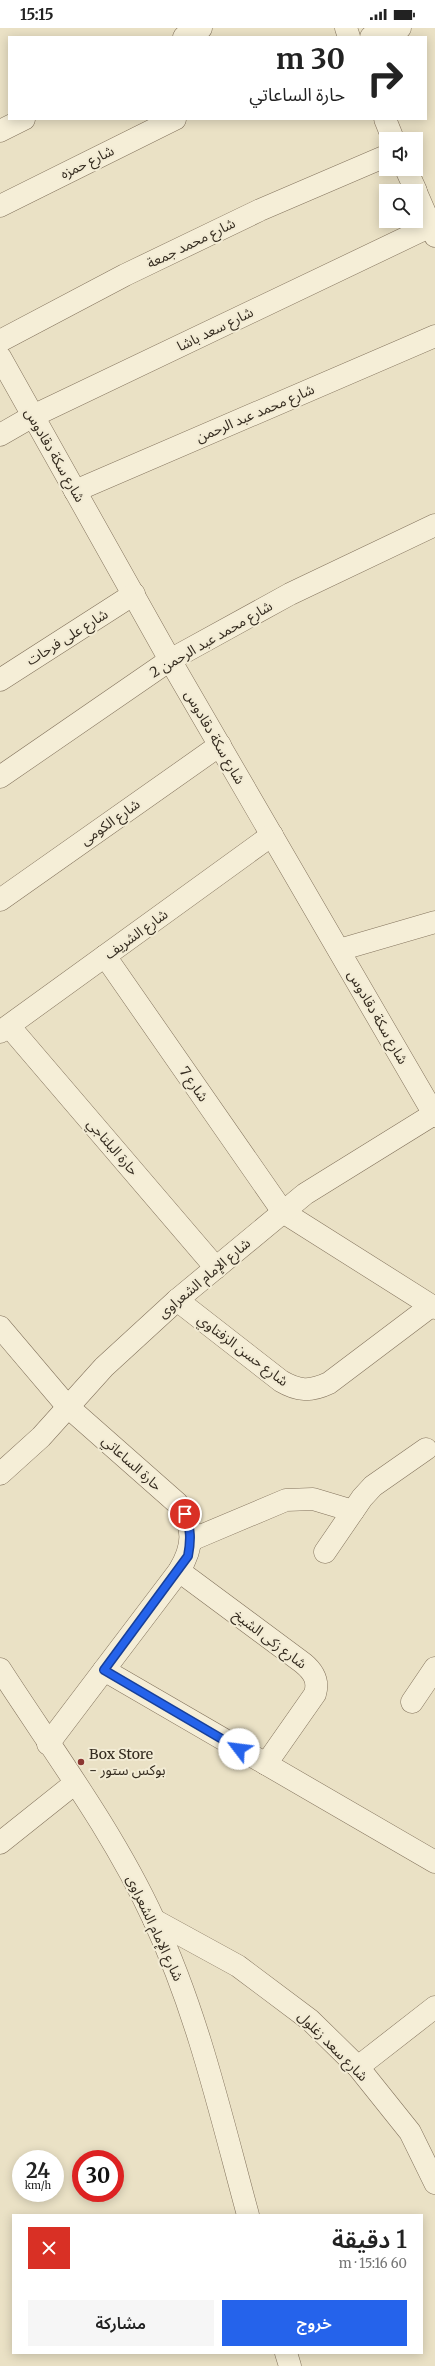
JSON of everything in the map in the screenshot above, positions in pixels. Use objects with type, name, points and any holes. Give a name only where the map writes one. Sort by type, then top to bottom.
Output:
[{"type":"street","points":[[186,36],[201,28]]},
{"type":"street","points":[[374,36],[400,28]]},
{"type":"street","points":[[0,131],[22,120]]},
{"type":"street","name":"شارع حمزه","points":[[0,206],[173,120]]},
{"type":"street","points":[[384,120],[390,132]]},
{"type":"street","name":"شارع محمد جمعة","points":[[0,341],[125,275],[260,210],[379,159]]},
{"type":"street","points":[[423,207],[433,231]]},
{"type":"street","name":"شارع سعد باشا","points":[[0,435],[33,416],[433,231]]},
{"type":"street","name":"شارع محمد عبد الرحمن","points":[[75,491],[435,336]]},
{"type":"street","name":"شارع سكة دقادوس","points":[[0,357],[170,660],[434,1115]]},
{"type":"street","name":"شارع محمد عبد الرحمن 2","points":[[0,777],[170,660],[290,594],[435,525]]},
{"type":"street","name":"شارع على فرحات","points":[[0,680],[134,594]]},
{"type":"street","name":"شارع الكومى","points":[[0,900],[220,745]]},
{"type":"street","name":"شارع الشريف","points":[[4,1029],[272,835]]},
{"type":"street","points":[[339,950],[435,922]]},
{"type":"street","name":"شارع 7","points":[[105,956],[283,1212]]},
{"type":"street","name":"حارة البلتاجي","points":[[4,1029],[216,1268]]},
{"type":"street","name":"شارع الإمام الشعراوى","points":[[0,1474],[41,1437],[67,1406],[104,1367],[177,1300],[283,1212],[305,1194],[434,1115]]},
{"type":"street","points":[[283,1212],[433,1307]]},
{"type":"street","name":"شارع حسن الزفتاوي","points":[[177,1300],[281,1381],[291,1387],[304,1391],[317,1389],[329,1384],[433,1307]]},
{"type":"street","name":"حارة الساعاتي","points":[[0,1327],[67,1406],[176,1503],[185,1514],[190,1526],[191,1540],[188,1556],[48,1744]]},
{"type":"street","points":[[325,1552],[353,1511],[373,1486],[426,1449]]},
{"type":"street","points":[[191,1540],[286,1500],[313,1499],[353,1511]]},
{"type":"street","name":"شارع زكى الشيخ","points":[[178,1571],[303,1663],[314,1673],[317,1687],[315,1694],[266,1764]]},
{"type":"street","points":[[412,1702],[435,1668]]},
{"type":"street","name":"شارع الإمام الشعراوى","points":[[0,1669],[104,1828],[154,1920],[195,2022],[248,2214]]},
{"type":"street","points":[[104,1670],[435,1862]]},
{"type":"street","points":[[0,1843],[74,1784]]},
{"type":"street","name":"شارع سعد زغلول","points":[[154,1920],[238,1966],[310,2020],[358,2067],[410,2132],[435,2183]]},
{"type":"street","points":[[358,2067],[435,2007]]},
{"type":"street","points":[[286,2354],[290,2366]]},
{"type":"place","name":"Box Store - بوكس ستور","points":[[81,1762]]},
{"type":"route","points":[[185,1514],[190,1526],[191,1540],[188,1556],[104,1670],[239,1749]]}]
